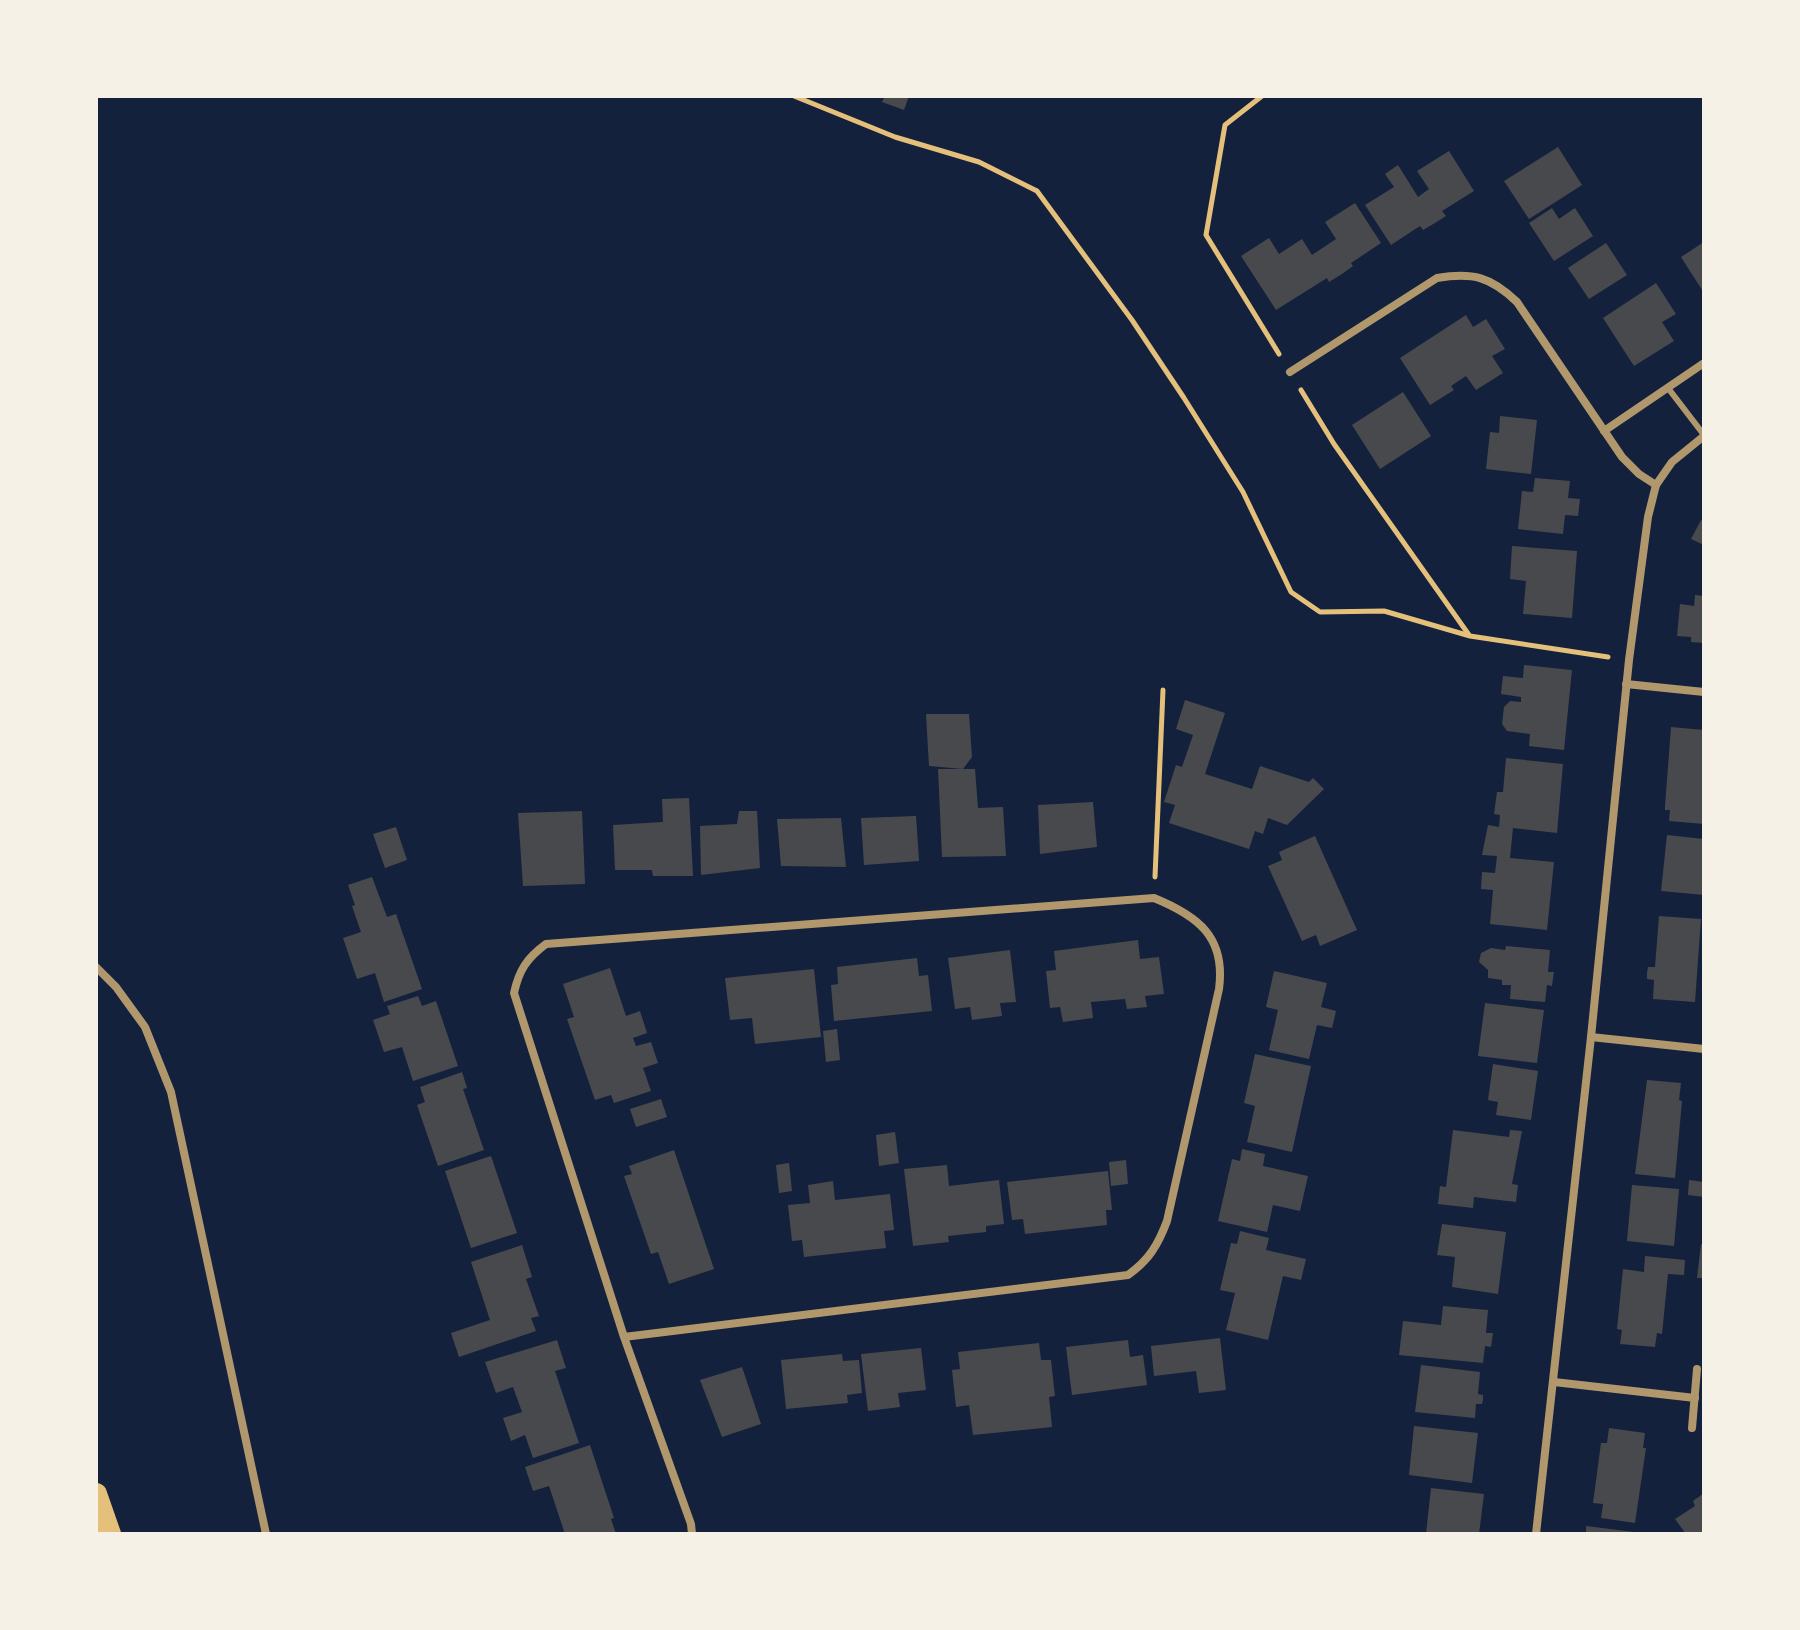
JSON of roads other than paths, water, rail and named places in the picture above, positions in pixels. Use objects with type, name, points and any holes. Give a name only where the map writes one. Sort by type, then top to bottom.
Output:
[{"type":"highway","points":[[96,1494],[110,1534]]},
{"type":"street","points":[[1290,372],[1437,278],[1459,275],[1482,278],[1502,288],[1517,302],[1604,431],[1631,466],[1656,485]]},
{"type":"street","points":[[1604,431],[1704,363]]},
{"type":"street","points":[[1536,1534],[1626,684],[1648,517],[1656,485],[1672,462],[1704,435]]},
{"type":"street","points":[[1626,684],[1704,692]]},
{"type":"street","points":[[624,1337],[1128,1275],[1144,1263],[1157,1247],[1167,1221],[1222,971],[1217,945],[1203,927],[1181,909],[1154,898],[546,944],[530,955],[519,972],[514,993],[624,1337],[692,1534]]},
{"type":"street","points":[[96,967],[116,987],[145,1027],[171,1092],[266,1534]]},
{"type":"street","points":[[1591,1037],[1704,1049]]},
{"type":"street","points":[[1692,1428],[1697,1369]]},
{"type":"street","points":[[1554,1382],[1695,1398]]},
{"type":"lane","points":[[1668,388],[1704,435]]}]
